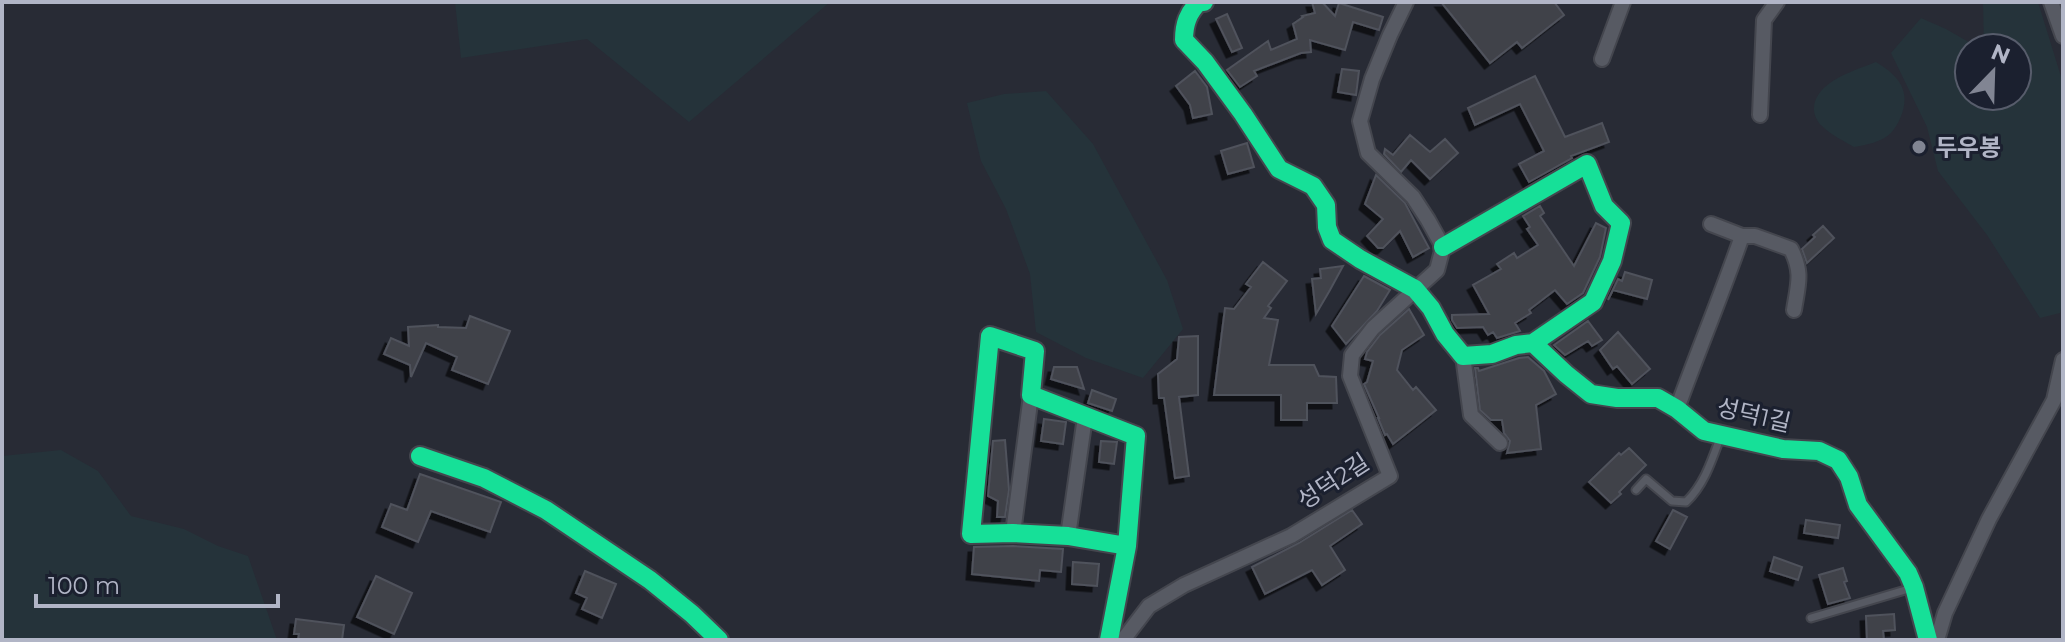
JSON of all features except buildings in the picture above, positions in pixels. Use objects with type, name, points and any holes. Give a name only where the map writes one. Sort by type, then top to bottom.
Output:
[{"type":"street","points":[[1204,2],[1199,2],[1187,13],[1183,26],[1184,40],[1205,62],[1279,169],[1313,186],[1326,205],[1327,227],[1332,240],[1415,289],[1431,308],[1445,334],[1463,356],[1471,415],[1500,443]]},
{"type":"street","points":[[1406,2],[1372,79],[1360,121],[1368,153],[1413,197],[1443,247],[1587,164],[1604,206],[1621,223],[1612,261],[1593,302],[1533,343],[1516,345],[1492,354],[1463,356]]},
{"type":"street","points":[[1602,59],[1623,2]]},
{"type":"street","points":[[1760,115],[1764,20],[1777,2]]},
{"type":"street","points":[[2051,2],[2063,36]]},
{"type":"street","points":[[1711,224],[1791,249],[1799,266],[1794,310]]},
{"type":"street","name":"성덕1길","points":[[1742,236],[1677,409],[1704,431],[1783,449],[1819,451],[1838,460],[1849,477],[1858,505],[1908,573],[1928,640]]},
{"type":"street","name":"성덕2길","points":[[1123,640],[1149,606],[1184,585],[1291,536],[1390,476],[1350,376],[1352,355],[1373,328],[1437,270],[1443,247]]},
{"type":"street","points":[[1013,533],[1035,351],[990,336],[971,534],[1068,536],[1127,546]]},
{"type":"street","points":[[1533,343],[1591,394],[1617,398],[1658,398],[1677,409]]},
{"type":"street","points":[[1937,640],[1945,613],[1989,519],[2054,400],[2063,360]]},
{"type":"street","points":[[1031,395],[1136,436],[1127,546],[1109,640]]},
{"type":"street","points":[[1068,536],[1085,417]]},
{"type":"street","points":[[420,456],[486,479],[575,529],[696,615],[719,640]]},
{"type":"lane","points":[[1636,490],[1646,479],[1672,501],[1686,502],[1694,495],[1710,466],[1721,436]]},
{"type":"lane","points":[[1811,618],[1914,587]]},
{"type":"shaded area","points":[[455,2],[830,2],[689,122],[587,39],[461,58]]},
{"type":"shaded area","points":[[1983,2],[2038,2],[2063,83],[2063,299],[2060,313],[2040,318],[1987,235],[1938,171],[1927,127],[1891,53],[1921,18],[1953,33],[1953,112],[2033,112],[2033,32],[1984,32]]},
{"type":"shaded area","points":[[1876,62],[1899,81],[1904,107],[1891,133],[1874,143],[1854,147],[1819,123],[1814,112],[1816,100],[1820,92],[1837,78]]},
{"type":"shaded area","points":[[1046,91],[1093,144],[1167,280],[1183,329],[1143,378],[1086,358],[1036,332],[1030,274],[1006,209],[981,161],[967,103],[1004,94]]},
{"type":"shaded area","points":[[61,450],[98,471],[131,516],[184,529],[218,546],[248,556],[277,640],[2,640],[2,456]]},
{"type":"traffic: fast","points":[[1204,2],[1199,2],[1189,15],[1184,40],[1205,62],[1279,169],[1313,186],[1326,205],[1327,227],[1332,240],[1415,289],[1463,356],[1492,354],[1516,345],[1533,343],[1593,302],[1612,261],[1621,223],[1604,206],[1587,164],[1443,247]]},
{"type":"traffic: fast","points":[[1109,640],[1127,546],[1136,436],[1031,395],[1035,351],[990,336],[971,534],[1068,536],[1127,546]]},
{"type":"traffic: fast","points":[[1533,343],[1591,394],[1617,398],[1658,398],[1704,431],[1783,449],[1819,451],[1838,460],[1849,477],[1858,505],[1908,573],[1928,640]]},
{"type":"traffic: fast","points":[[420,456],[484,478],[546,510],[650,580],[719,640]]},
{"type":"place","name":"두우봉","points":[[1919,147]]}]
